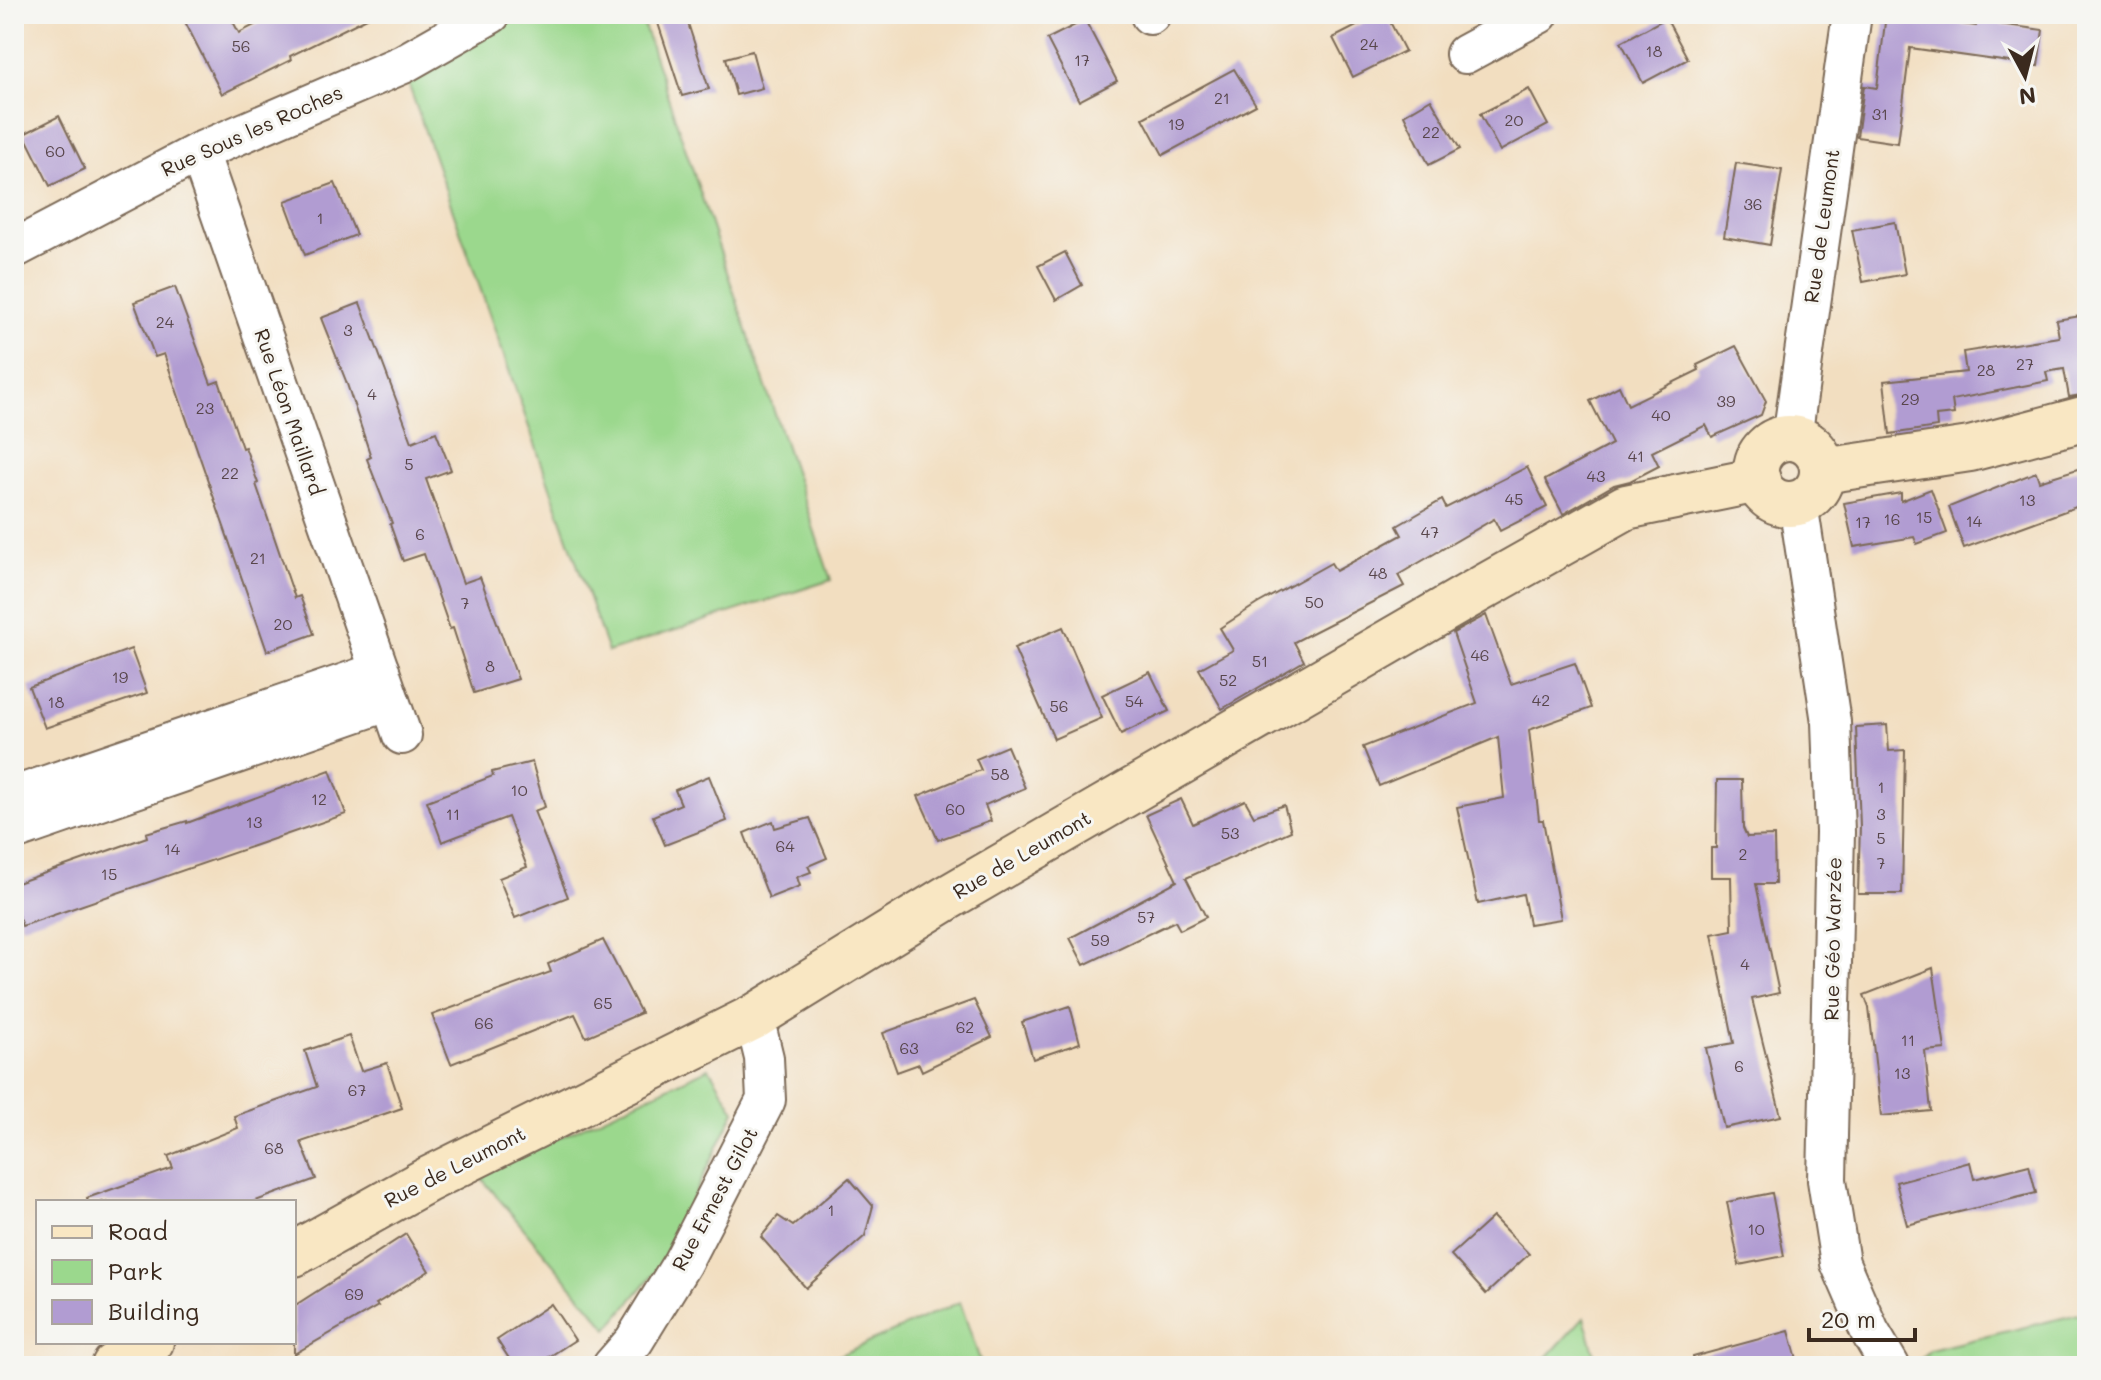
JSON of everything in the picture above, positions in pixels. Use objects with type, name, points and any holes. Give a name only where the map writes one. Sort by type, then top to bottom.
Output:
[{"type":"street","name":"Rue Sous les Roches","points":[[14,249],[199,152],[403,64],[491,14]]},
{"type":"street","points":[[1465,54],[1539,14]]},
{"type":"street","name":"Rue de Leumont","points":[[1792,438],[1852,14]]},
{"type":"street","name":"Rue Léon Maillard","points":[[199,152],[391,702]]},
{"type":"street","points":[[1810,487],[1822,462],[1814,448],[1792,438],[1781,438],[1763,450],[1756,470],[1758,480],[1769,497],[1788,504],[1810,487],[2087,418]]},
{"type":"street","name":"Rue de Leumont","points":[[296,1253],[427,1180],[754,1017],[947,898],[1626,507],[1758,480]]},
{"type":"street","name":"Rue Géo Warzée","points":[[1810,487],[1831,735],[1835,832],[1827,1180],[1840,1263],[1870,1332],[1890,1366]]},
{"type":"street","points":[[14,796],[391,702]]},
{"type":"street","points":[[14,831],[391,702]]},
{"type":"street","name":"Rue Ernest Gilot","points":[[612,1366],[634,1341],[682,1263],[766,1100],[764,1058],[754,1017]]},
{"type":"street","points":[[114,1366],[148,1344]]},
{"type":"green space","points":[[514,14],[640,14],[831,580],[608,652],[407,80]]},
{"type":"green space","points":[[709,1068],[735,1111],[660,1266],[608,1329],[479,1175]]},
{"type":"green space","points":[[960,1302],[982,1366],[815,1366]]},
{"type":"green space","points":[[2087,1312],[2087,1366],[1914,1366],[1930,1350]]},
{"type":"green space","points":[[1584,1317],[1598,1366],[1539,1366]]},
{"type":"building","points":[[181,14],[229,14],[239,33],[276,14],[375,14],[222,94]]},
{"type":"building","points":[[655,14],[685,14],[709,89],[682,96]]},
{"type":"building","points":[[1380,14],[1386,14],[1405,51],[1353,77],[1333,38]]},
{"type":"building","points":[[1886,14],[1976,26],[1977,21],[2043,30],[2038,66],[1910,48],[1898,143],[1857,137],[1864,86],[1877,88]]},
{"type":"building","points":[[1666,18],[1688,59],[1643,83],[1621,42]]},
{"type":"building","points":[[1085,20],[1117,81],[1079,101],[1047,39]]},
{"type":"building","points":[[752,51],[762,88],[736,95],[726,58]]},
{"type":"building","points":[[1234,69],[1256,105],[1163,155],[1143,118]]},
{"type":"building","points":[[1529,89],[1548,125],[1500,151],[1480,114]]},
{"type":"building","points":[[1431,99],[1460,149],[1429,165],[1404,115]]},
{"type":"building","points":[[59,116],[85,169],[50,186],[24,134]]},
{"type":"building","points":[[1736,163],[1782,170],[1770,245],[1724,237]]},
{"type":"building","points":[[335,183],[356,235],[305,255],[285,201]]},
{"type":"building","points":[[1895,222],[1905,274],[1863,282],[1852,230]]},
{"type":"building","points":[[1065,252],[1082,285],[1056,300],[1038,266]]},
{"type":"building","points":[[175,287],[211,384],[219,381],[242,448],[245,447],[258,483],[295,598],[300,596],[314,634],[267,651],[164,354],[155,357],[134,302]]},
{"type":"building","points":[[360,303],[412,442],[436,432],[451,470],[426,479],[463,583],[480,577],[518,679],[474,693],[424,554],[403,561],[367,459],[371,457],[346,381],[321,318]]},
{"type":"building","points":[[2087,315],[2087,394],[2069,397],[2064,369],[2046,372],[2048,381],[1952,400],[1954,414],[1936,416],[1937,427],[1890,434],[1884,381],[1966,372],[1963,352],[2059,337],[2056,320]]},
{"type":"building","points":[[1736,346],[1766,401],[1761,415],[1712,437],[1706,425],[1652,452],[1659,466],[1630,481],[1614,485],[1563,514],[1545,480],[1612,444],[1590,401],[1619,386],[1628,405],[1699,370],[1697,365]]},
{"type":"building","points":[[2087,466],[2087,503],[1964,548],[1949,507],[2036,472],[2039,481]]},
{"type":"building","points":[[1527,467],[1547,507],[1500,531],[1494,519],[1398,575],[1404,586],[1294,642],[1304,661],[1222,709],[1199,669],[1233,650],[1220,628],[1331,563],[1336,571],[1402,535],[1397,526],[1442,500],[1446,508]]},
{"type":"building","points":[[1931,489],[1947,533],[1917,544],[1914,537],[1854,547],[1844,503],[1901,493],[1901,501]]},
{"type":"building","points":[[1486,615],[1511,684],[1575,663],[1591,708],[1529,730],[1539,820],[1543,820],[1561,919],[1529,924],[1523,894],[1478,904],[1457,807],[1504,798],[1498,737],[1379,786],[1363,747],[1477,703],[1453,633]]},
{"type":"building","points":[[1063,627],[1102,718],[1054,739],[1014,648]]},
{"type":"building","points":[[131,649],[147,693],[45,728],[29,687]]},
{"type":"building","points":[[1150,672],[1169,711],[1121,734],[1102,695]]},
{"type":"building","points":[[1887,725],[1889,751],[1905,750],[1902,894],[1858,894],[1860,826],[1856,727]]},
{"type":"building","points":[[1007,746],[1025,788],[985,805],[991,821],[938,840],[918,796],[981,770],[976,759]]},
{"type":"building","points":[[532,762],[545,807],[534,811],[568,897],[515,918],[499,878],[527,867],[508,817],[442,842],[427,801],[493,776],[492,772]]},
{"type":"building","points":[[330,770],[346,814],[22,926],[14,904],[14,884],[147,837],[146,833],[187,823]]},
{"type":"building","points":[[709,776],[727,821],[665,845],[653,816],[681,804],[675,790]]},
{"type":"building","points":[[1717,780],[1742,780],[1743,828],[1747,837],[1774,836],[1775,884],[1756,884],[1779,993],[1752,999],[1781,1116],[1724,1128],[1706,1048],[1734,1043],[1712,934],[1732,930],[1731,877],[1711,877],[1711,848],[1716,848]]},
{"type":"building","points":[[1181,799],[1193,824],[1245,800],[1254,816],[1284,805],[1291,831],[1186,878],[1206,917],[1180,930],[1175,921],[1084,965],[1070,938],[1177,881],[1146,815]]},
{"type":"building","points":[[810,818],[827,858],[808,866],[811,872],[797,877],[800,886],[769,898],[744,833],[773,821],[775,828]]},
{"type":"building","points":[[603,940],[641,1013],[586,1037],[575,1014],[451,1064],[432,1015],[551,972],[548,964]]},
{"type":"building","points":[[1933,968],[1945,1049],[1925,1051],[1931,1111],[1881,1116],[1869,1008],[1864,995]]},
{"type":"building","points":[[974,1000],[992,1037],[922,1071],[919,1064],[897,1072],[883,1033]]},
{"type":"building","points":[[1070,1006],[1080,1043],[1033,1059],[1022,1022]]},
{"type":"building","points":[[349,1036],[361,1071],[387,1063],[402,1108],[301,1142],[316,1179],[258,1200],[88,1200],[173,1168],[168,1156],[238,1128],[234,1116],[317,1087],[305,1051]]},
{"type":"building","points":[[1970,1162],[1974,1179],[2029,1165],[2036,1193],[1907,1225],[1896,1182]]},
{"type":"building","points":[[849,1178],[873,1206],[865,1236],[806,1288],[761,1237],[778,1216],[793,1226]]},
{"type":"building","points":[[1772,1193],[1784,1256],[1739,1265],[1727,1202]]},
{"type":"building","points":[[1493,1217],[1529,1254],[1486,1294],[1451,1255]]},
{"type":"building","points":[[406,1234],[429,1271],[376,1304],[378,1306],[294,1354],[296,1305]]},
{"type":"building","points":[[551,1304],[575,1340],[535,1366],[514,1366],[497,1340]]},
{"type":"building","points":[[1789,1331],[1799,1366],[1694,1366],[1693,1357]]}]
